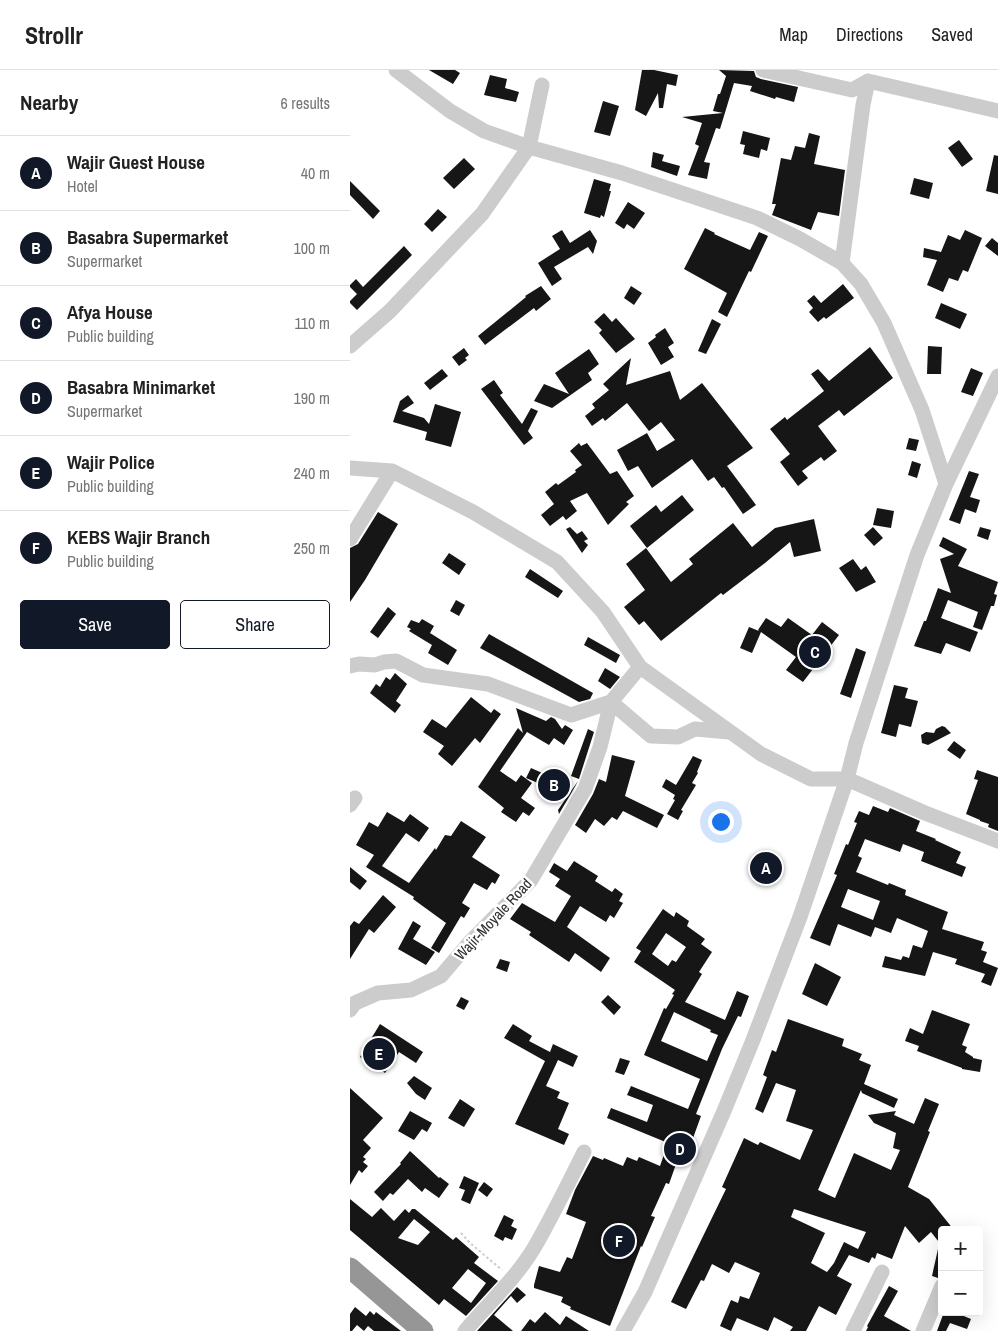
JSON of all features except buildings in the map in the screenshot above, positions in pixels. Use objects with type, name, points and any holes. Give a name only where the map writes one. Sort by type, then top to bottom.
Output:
[{"type":"highway","points":[[350,1268],[423,1331]]},
{"type":"street","points":[[764,70],[852,90],[868,80],[998,111]]},
{"type":"street","points":[[404,72],[450,111],[484,130],[529,147],[622,173],[758,218],[842,262],[861,284],[884,323],[922,410],[946,484]]},
{"type":"street","points":[[842,262],[862,105],[868,80]]},
{"type":"street","points":[[350,346],[390,311],[482,214],[529,147],[542,85]]},
{"type":"street","points":[[623,1331],[645,1292],[724,1111],[800,917],[847,779],[856,743],[914,564],[946,484],[998,376]]},
{"type":"street","points":[[350,468],[392,471],[473,512],[557,562],[603,612],[640,667],[761,754],[811,779],[847,779],[925,813],[998,841]]},
{"type":"street","points":[[350,539],[392,471]]},
{"type":"street","points":[[350,666],[358,664],[375,665],[396,661],[423,675],[488,684],[571,715],[611,702],[650,736],[678,737],[695,729],[730,732]]},
{"type":"street","name":"Wajir-Moyale Road","points":[[350,1010],[355,1003],[378,993],[411,990],[441,976],[470,942],[531,880],[585,789],[600,747],[611,702],[640,667]]},
{"type":"street","points":[[465,1331],[511,1278],[533,1249],[565,1192],[584,1152]]},
{"type":"street","points":[[852,1331],[882,1272]]},
{"type":"street","points":[[923,1331],[938,1295]]},
{"type":"path","points":[[461,1233],[511,1278]]},
{"type":"place","name":"Afya House","points":[[815,652]]},
{"type":"place","name":"Basabra Supermarket","points":[[554,785]]},
{"type":"place","name":"Wajir Guest House","points":[[766,868]]},
{"type":"place","name":"Wajir Police","points":[[379,1054]]},
{"type":"place","name":"Basabra Minimarket","points":[[680,1149]]},
{"type":"place","name":"KEBS Wajir Branch","points":[[619,1241]]}]
